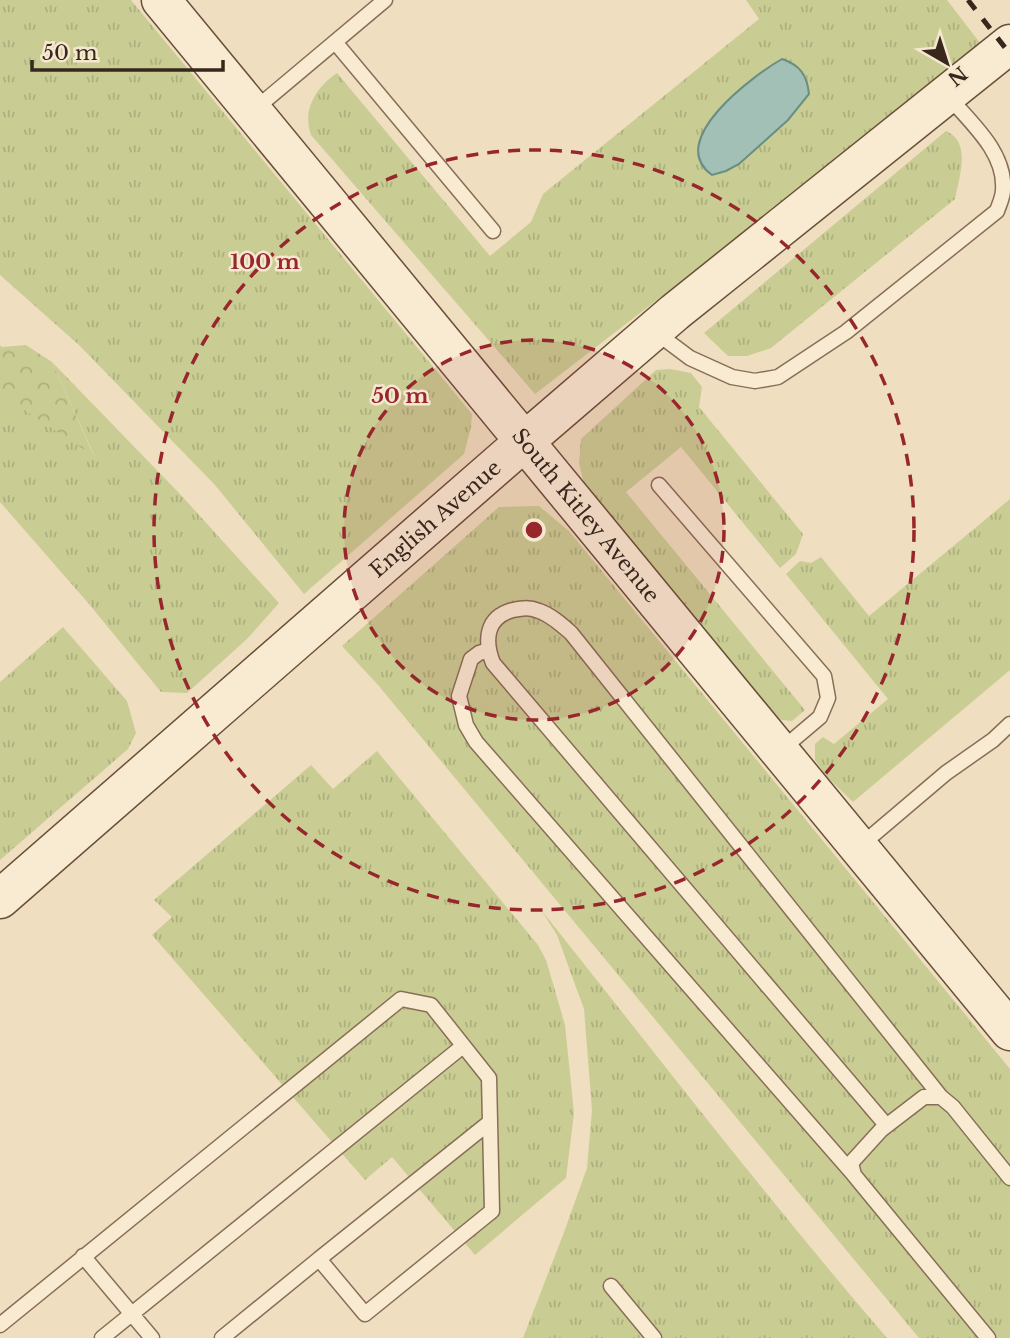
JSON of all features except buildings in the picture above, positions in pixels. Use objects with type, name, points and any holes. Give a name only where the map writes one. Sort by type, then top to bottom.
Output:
[{"type":"street","name":"South Kitley Avenue","points":[[161,0],[1010,1031]]},
{"type":"street","name":"English Avenue","points":[[0,899],[653,331],[1010,44]]},
{"type":"lane","points":[[253,110],[386,0]]},
{"type":"lane","points":[[335,42],[493,231]]},
{"type":"lane","points":[[653,331],[691,358],[732,377],[755,381],[778,377],[846,331],[997,211],[1003,191],[1001,168],[991,147],[947,95]]},
{"type":"lane","points":[[659,485],[824,676],[828,698],[820,718],[780,751]]},
{"type":"lane","points":[[886,1125],[493,663],[488,635],[493,621],[503,613],[525,607],[542,612],[571,634],[941,1097],[953,1107],[1010,1178]]},
{"type":"lane","points":[[489,650],[471,659],[459,696],[466,725],[476,742],[854,1175],[988,1338]]},
{"type":"lane","points":[[859,846],[946,773],[993,740],[1010,724]]},
{"type":"lane","points":[[0,1325],[401,999],[431,1005],[489,1078],[492,1211],[365,1314],[319,1259]]},
{"type":"lane","points":[[102,1338],[463,1046]]},
{"type":"lane","points":[[854,1175],[851,1163],[886,1125],[923,1097],[941,1097]]},
{"type":"lane","points":[[222,1338],[490,1122]]},
{"type":"lane","points":[[83,1256],[152,1338]]},
{"type":"lane","points":[[611,1286],[654,1338]]},
{"type":"green space","points":[[0,0],[131,0],[472,414],[464,454],[304,594],[215,485],[79,345],[0,275]]},
{"type":"green space","points":[[746,0],[947,0],[984,48],[535,394],[311,135],[308,117],[313,100],[323,85],[337,73],[490,256],[531,222],[543,194],[759,19]]},
{"type":"green space","points":[[946,131],[959,143],[961,152],[961,171],[955,199],[771,348],[747,356],[728,356],[704,333]]},
{"type":"green space","points":[[0,345],[26,345],[52,362],[94,456],[12,402],[0,401]]},
{"type":"green space","points":[[52,362],[179,493],[279,603],[247,639],[187,693],[161,692],[0,502],[0,401],[12,401],[94,455]]},
{"type":"green space","points":[[670,369],[691,373],[702,387],[699,407],[803,534],[796,554],[780,568],[681,447],[626,492],[805,710],[792,721],[775,719],[584,484],[579,463],[581,439],[656,370]]},
{"type":"green space","points":[[1010,499],[1010,670],[853,802],[826,776],[815,760],[815,744],[823,737],[834,744],[888,699],[786,574],[800,561],[811,563],[821,557],[869,616]]},
{"type":"green space","points":[[539,506],[569,531],[1010,1069],[1010,1338],[919,1338],[378,685],[342,646],[499,507]]},
{"type":"green space","points":[[63,627],[127,701],[136,733],[128,749],[0,860],[0,682]]},
{"type":"green space","points":[[377,751],[538,945],[546,960],[565,1025],[574,1113],[566,1178],[475,1255],[392,1157],[365,1180],[152,935],[172,917],[154,900],[311,765],[333,789]]},
{"type":"green space","points":[[542,911],[756,1180],[887,1338],[523,1338],[587,1168],[592,1110],[584,1009],[557,935]]},
{"type":"water","points":[[782,59],[794,64],[802,72],[809,94],[788,120],[739,164],[712,175],[700,161],[699,145],[706,128],[718,110],[735,94]]},
{"type":"railway","points":[[968,0],[1010,54]]}]
